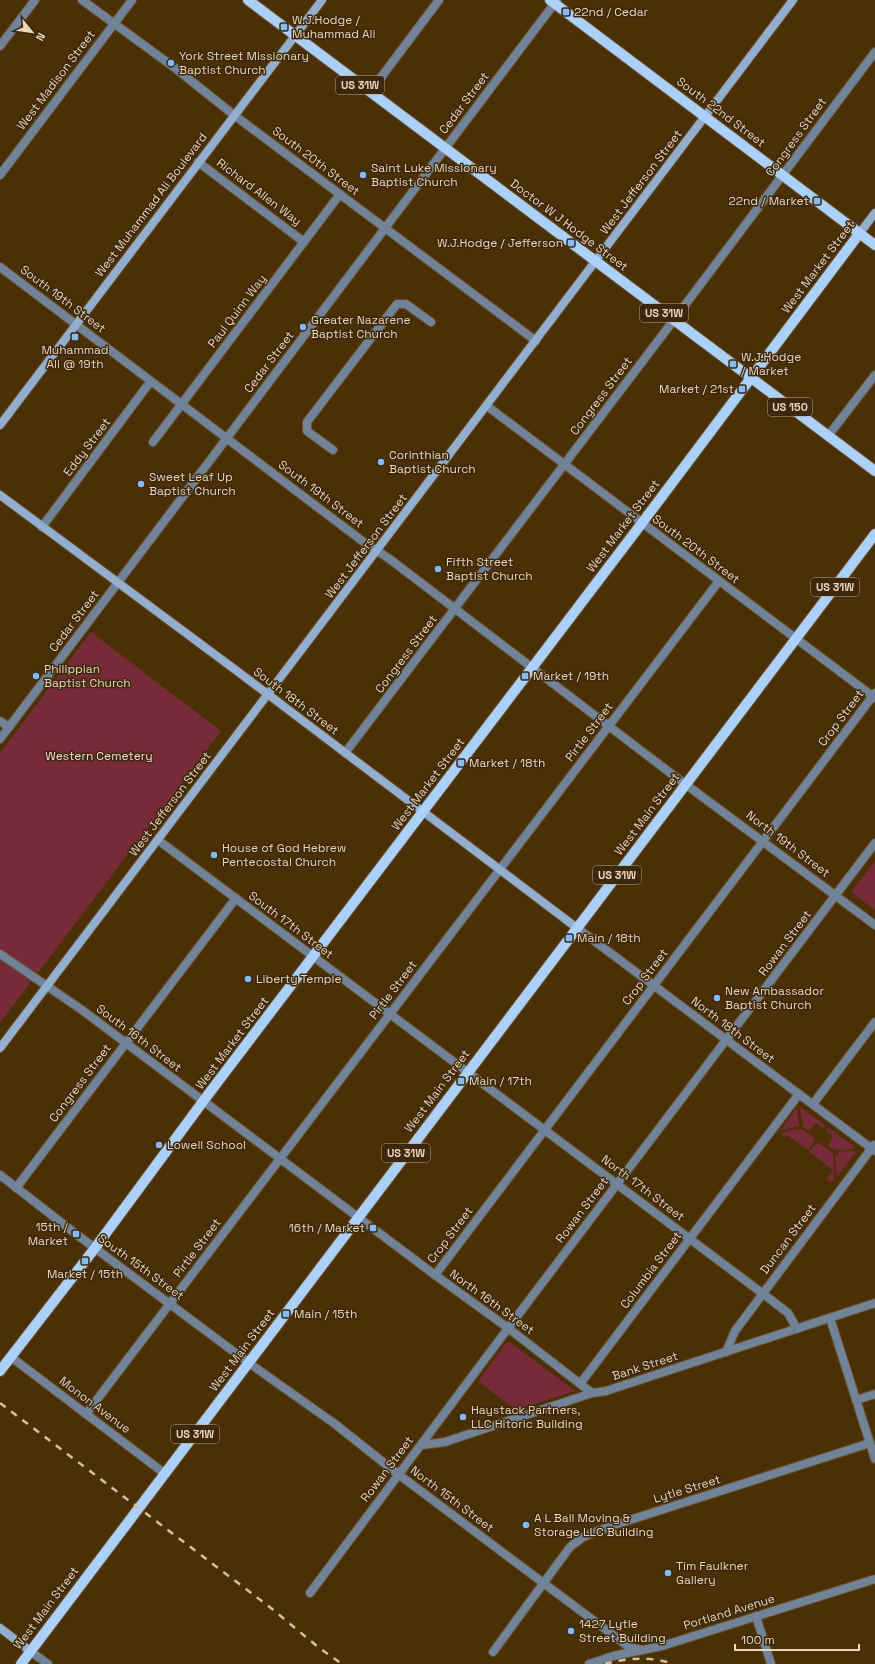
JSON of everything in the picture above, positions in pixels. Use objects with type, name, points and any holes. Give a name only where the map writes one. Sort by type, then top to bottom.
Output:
[{"type":"main road","name":"Doctor W J Hodge Street","points":[[248,0],[875,471]]},
{"type":"main road","name":"South 22nd Street","points":[[554,1],[875,246]]},
{"type":"main road","name":"West Market Street","points":[[0,1371],[95,1248],[859,234]]},
{"type":"main road","name":"West Main Street","points":[[21,1664],[164,1473],[249,1363],[358,1216],[875,534]]},
{"type":"street","points":[[0,46],[35,0]]},
{"type":"street","name":"South 20th Street","points":[[82,0],[536,341]]},
{"type":"street","name":"West Madison Street","points":[[0,175],[132,0]]},
{"type":"street","name":"West Muhammad Ali Boulevard","points":[[0,425],[322,0]]},
{"type":"street","points":[[370,92],[440,0]]},
{"type":"street","name":"West Jefferson Street","points":[[0,1048],[793,0]]},
{"type":"street","name":"Cedar Street","points":[[0,739],[554,1]]},
{"type":"street","name":"Congress Street","points":[[345,753],[875,52]]},
{"type":"street","name":"Richard Allen Way","points":[[198,162],[304,242]]},
{"type":"street","name":"Paul Quinn Way","points":[[153,442],[340,194]]},
{"type":"street","name":"West Market Street","points":[[859,234],[875,212]]},
{"type":"street","name":"South 19th Street","points":[[0,267],[686,784]]},
{"type":"street","points":[[333,450],[307,431],[307,422],[397,304],[406,304],[431,322]]},
{"type":"street","points":[[828,436],[875,375]]},
{"type":"street","name":"Eddy Street","points":[[42,527],[147,386],[152,382]]},
{"type":"street","name":"South 20th Street","points":[[486,406],[874,696]]},
{"type":"street","name":"South 18th Street","points":[[0,495],[118,582],[577,928]]},
{"type":"street","name":"Pirtle Street","points":[[86,1414],[719,581]]},
{"type":"street","name":"Crop Street","points":[[435,1275],[874,696]]},
{"type":"street","points":[[0,721],[9,727]]},
{"type":"street","name":"North 19th Street","points":[[686,784],[875,925]]},
{"type":"street","name":"South 17th Street","points":[[158,840],[313,957],[468,1071]]},
{"type":"street","name":"Rowan Street","points":[[310,1593],[398,1474],[422,1445],[508,1328],[875,843]]},
{"type":"street","name":"Congress Street","points":[[16,1188],[236,898]]},
{"type":"street","name":"North 18th Street","points":[[577,928],[726,1040],[874,1148]]},
{"type":"street","name":"South 16th Street","points":[[0,954],[126,1043],[358,1216]]},
{"type":"street","points":[[813,1104],[875,1022]]},
{"type":"street","name":"North 17th Street","points":[[468,1071],[544,1130],[788,1313],[798,1329]]},
{"type":"street","name":"Columbia Street","points":[[580,1384],[799,1094]]},
{"type":"street","name":"Duncan Street","points":[[726,1352],[734,1331],[874,1148]]},
{"type":"street","name":"South 15th Street","points":[[0,1175],[249,1363]]},
{"type":"street","name":"North 16th Street","points":[[358,1216],[592,1393]]},
{"type":"street","name":"Bank Street","points":[[422,1445],[445,1442],[592,1393],[606,1391],[798,1329],[875,1302]]},
{"type":"street","points":[[830,1318],[875,1459]]},
{"type":"street","name":"Monon Avenue","points":[[11,1357],[164,1473]]},
{"type":"street","name":"North 15th Street","points":[[249,1363],[335,1424],[398,1474],[628,1646],[642,1650]]},
{"type":"street","points":[[856,1400],[875,1394]]},
{"type":"street","name":"Lytle Street","points":[[493,1652],[570,1547],[583,1537],[597,1531],[870,1444]]},
{"type":"street","name":"Portland Avenue","points":[[589,1664],[613,1656],[662,1646],[875,1578]]},
{"type":"street","points":[[756,1616],[772,1664]]},
{"type":"street","points":[[0,1628],[48,1664]]},
{"type":"green space","name":"Western Cemetery","points":[[91,632],[221,731],[0,1023],[0,753]]},
{"type":"green space","points":[[875,861],[875,910],[851,892]]},
{"type":"green space","points":[[797,1107],[799,1126],[779,1131],[782,1128]]},
{"type":"green space","points":[[800,1107],[825,1125],[823,1128],[816,1123],[809,1131],[803,1127]]},
{"type":"green space","points":[[828,1128],[854,1146],[854,1148],[837,1150],[831,1148],[828,1145],[833,1137],[826,1130]]},
{"type":"green space","points":[[796,1129],[801,1129],[814,1138],[814,1142],[808,1150],[787,1135],[785,1137],[781,1134]]},
{"type":"green space","points":[[817,1143],[833,1153],[834,1179],[832,1182],[827,1179],[833,1170],[809,1152]]},
{"type":"green space","points":[[838,1152],[856,1152],[837,1177],[835,1156],[837,1156],[839,1153]]},
{"type":"green space","points":[[507,1342],[511,1343],[575,1391],[516,1410],[478,1381]]},
{"type":"railway","points":[[0,1403],[271,1608],[318,1647],[342,1664]]},
{"type":"railway","points":[[605,1664],[622,1660],[639,1659],[665,1661],[674,1664]]},
{"type":"place","name":"22nd / Cedar","points":[[566,12]]},
{"type":"place","name":"W.J.Hodge / Muhammad Ali","points":[[284,27]]},
{"type":"place","name":"York Street Missionary Baptist Church","points":[[171,63]]},
{"type":"place","name":"Saint Luke Missionary Baptist Church","points":[[363,175]]},
{"type":"place","name":"22nd / Market","points":[[817,201]]},
{"type":"place","name":"W.J.Hodge / Jefferson","points":[[571,243]]},
{"type":"place","name":"Greater Nazarene Baptist Church","points":[[303,327]]},
{"type":"place","name":"Muhammad Ali @ 19th","points":[[75,337]]},
{"type":"place","name":"W.J.Hodge / Market","points":[[733,364]]},
{"type":"place","name":"Market / 21st","points":[[742,389]]},
{"type":"place","name":"Corinthian Baptist Church","points":[[381,462]]},
{"type":"place","name":"Sweet Leaf Up Baptist Church","points":[[141,484]]},
{"type":"place","name":"Fifth Street Baptist Church","points":[[438,569]]},
{"type":"place","name":"Philippian Baptist Church","points":[[36,676]]},
{"type":"place","name":"Market / 19th","points":[[525,676]]},
{"type":"place","name":"Market / 18th","points":[[461,763]]},
{"type":"place","name":"House of God Hebrew Pentecostal Church","points":[[214,855]]},
{"type":"place","name":"Main / 18th","points":[[569,938]]},
{"type":"place","name":"Liberty Temple","points":[[248,979]]},
{"type":"place","name":"New Ambassador Baptist Church","points":[[717,998]]},
{"type":"place","name":"Main / 17th","points":[[461,1081]]},
{"type":"place","name":"Lowell School","points":[[159,1145]]},
{"type":"place","name":"16th / Market","points":[[373,1228]]},
{"type":"place","name":"15th / Market","points":[[76,1234]]},
{"type":"place","name":"Market / 15th","points":[[85,1261]]},
{"type":"place","name":"Main / 15th","points":[[286,1314]]},
{"type":"place","name":"Haystack Partners, LLC Hitoric Building","points":[[463,1417]]},
{"type":"place","name":"A L Ball Moving & Storage LLC Building","points":[[526,1525]]},
{"type":"place","name":"Tim Faulkner Gallery","points":[[668,1573]]},
{"type":"place","name":"1427 Lytle Street Building","points":[[571,1631]]}]
